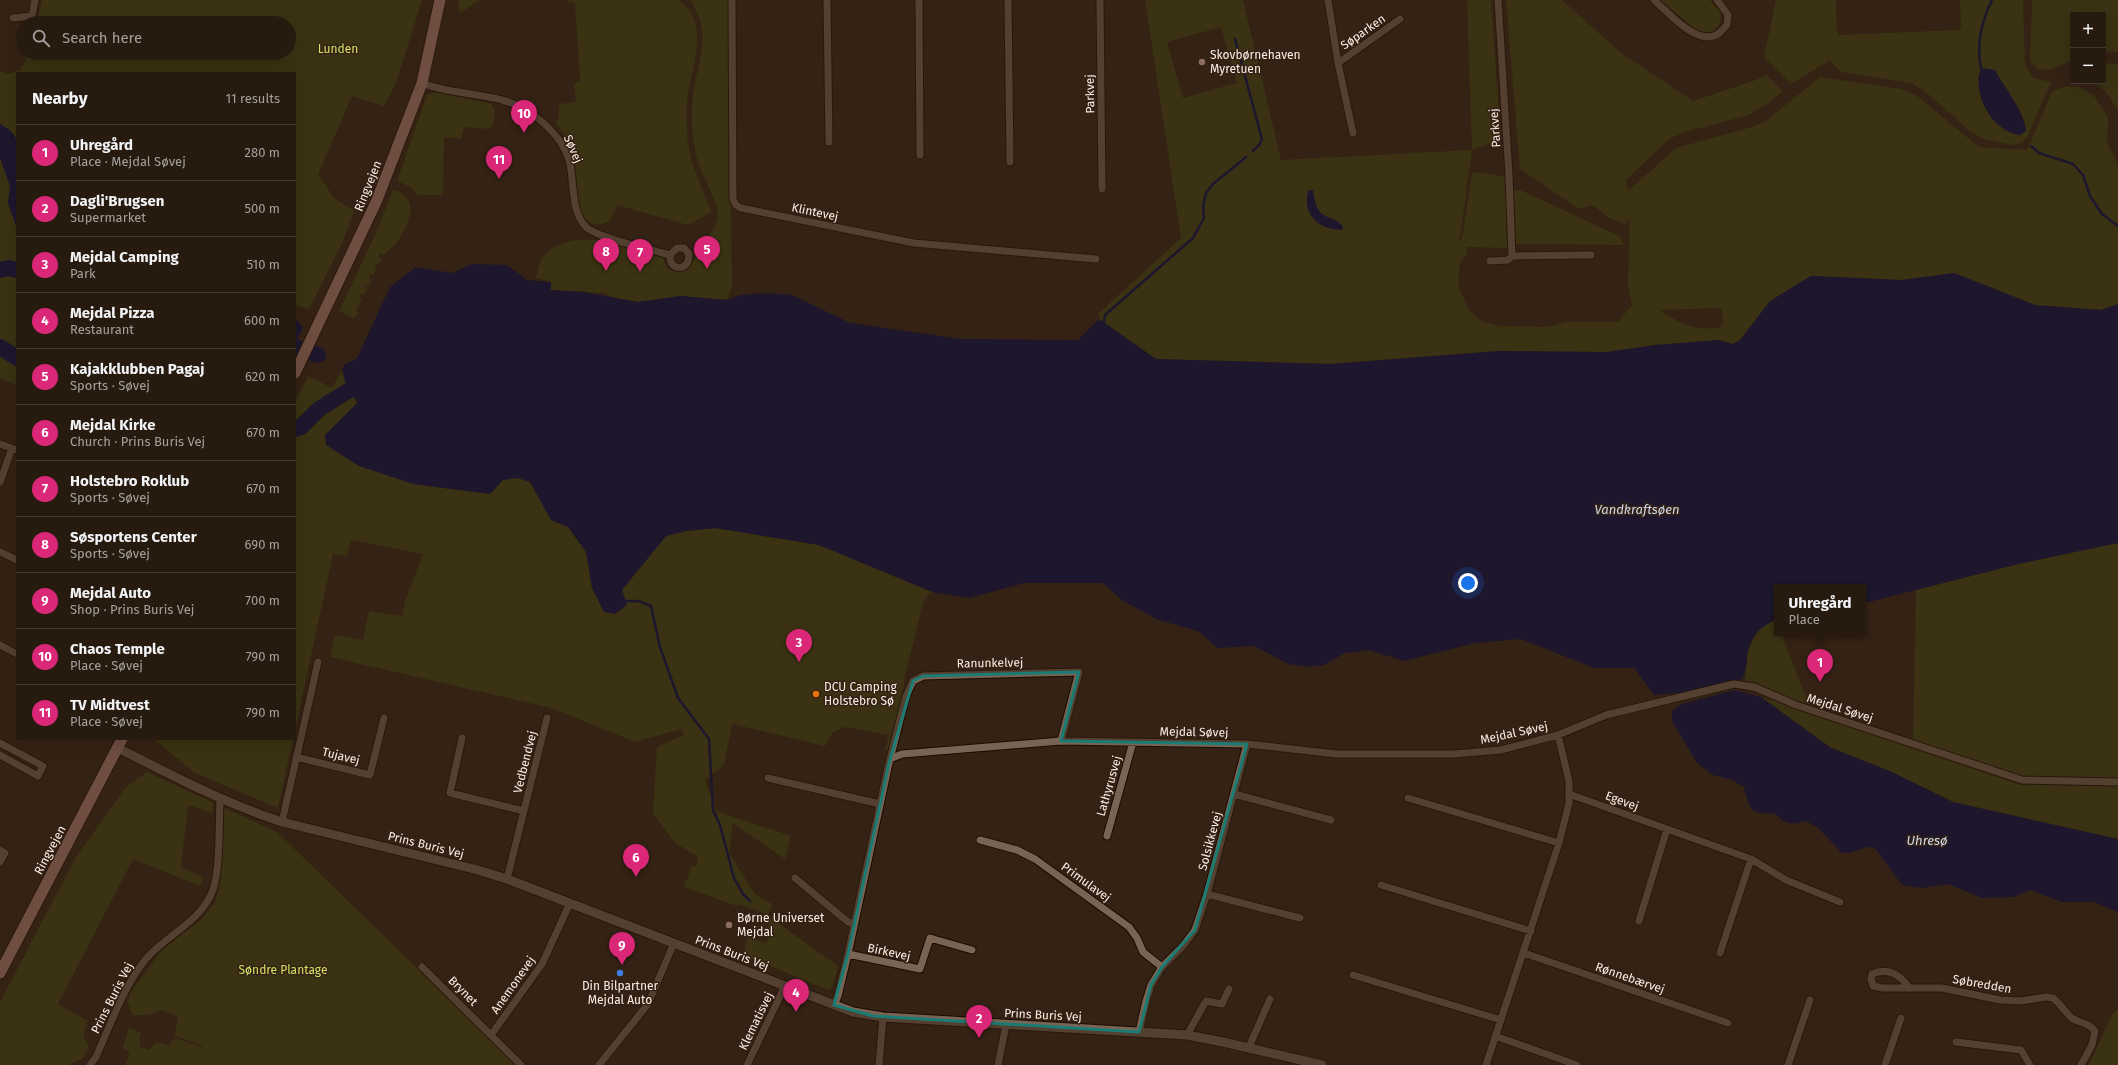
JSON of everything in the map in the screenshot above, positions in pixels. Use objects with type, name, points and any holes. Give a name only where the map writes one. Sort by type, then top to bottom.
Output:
[{"type":"main road","name":"Ringvejen","points":[[296,371],[377,200],[422,83],[440,0]]},
{"type":"main road","name":"Ringvejen","points":[[0,973],[120,744]]},
{"type":"street","points":[[32,16],[36,0]]},
{"type":"street","name":"Klintevej","points":[[732,0],[734,199],[736,205],[741,208],[914,243],[1096,259]]},
{"type":"street","points":[[827,0],[829,142]]},
{"type":"street","points":[[919,0],[920,155]]},
{"type":"street","points":[[1008,0],[1010,162]]},
{"type":"street","name":"Parkvej","points":[[1100,0],[1102,188]]},
{"type":"street","name":"Søparken","points":[[1328,0],[1338,63],[1353,133]]},
{"type":"street","name":"Parkvej","points":[[1498,0],[1509,175],[1512,256]]},
{"type":"street","points":[[1654,0],[1694,35],[1707,37],[1718,34],[1727,25],[1728,14],[1717,0]]},
{"type":"street","name":"Søparken","points":[[1338,63],[1400,19]]},
{"type":"street","name":"Søvej","points":[[422,83],[512,103],[532,113],[558,137],[570,162],[576,207],[580,219],[587,228],[599,234],[670,255]]},
{"type":"street","points":[[1490,261],[1508,260],[1512,256],[1591,255]]},
{"type":"street","points":[[0,444],[14,449],[0,482]]},
{"type":"street","points":[[0,552],[16,560]]},
{"type":"street","points":[[0,645],[16,653]]},
{"type":"street","points":[[282,822],[318,662]]},
{"type":"street","name":"Ranunkelvej","points":[[892,758],[906,696],[913,681],[923,676],[1079,672],[1061,741]]},
{"type":"street","name":"Mejdal Søvej","points":[[892,758],[902,754],[1061,741],[1248,744],[1336,754],[1454,754],[1501,750],[1558,735],[1606,715],[1734,684],[1745,684],[1796,705],[2022,780],[2118,782]]},
{"type":"street","name":"Tujavej","points":[[296,757],[370,774],[384,718]]},
{"type":"street","name":"Vedbendvej","points":[[507,879],[548,718]]},
{"type":"street","points":[[1486,1065],[1559,843],[1569,803],[1565,758],[1558,735]]},
{"type":"street","name":"Vedbendvej","points":[[462,738],[450,794],[524,812]]},
{"type":"street","name":"Lathyrusvej","points":[[1107,836],[1133,742]]},
{"type":"street","points":[[0,743],[43,766],[38,776],[0,756]]},
{"type":"street","name":"Prins Buris Vej","points":[[120,744],[220,799],[282,822],[478,870],[507,879],[853,1012],[883,1017],[1187,1035],[1249,1047],[1322,1065]]},
{"type":"street","name":"Solsikkevej","points":[[1140,1032],[1146,1001],[1151,985],[1162,968],[1183,946],[1195,930],[1248,744]]},
{"type":"street","name":"Birkevej","points":[[834,1005],[838,996],[848,954],[880,804],[892,758]]},
{"type":"street","points":[[768,778],[880,804]]},
{"type":"street","points":[[1234,794],[1331,820]]},
{"type":"street","name":"Egevej","points":[[1569,794],[1750,859],[1786,880],[1840,902]]},
{"type":"street","points":[[1408,798],[1559,843]]},
{"type":"street","name":"Prins Buris Vej","points":[[90,1065],[96,1058],[134,976],[144,961],[155,948],[195,917],[205,906],[213,890],[216,877],[220,799]]},
{"type":"street","points":[[1639,921],[1667,829]]},
{"type":"street","name":"Primulavej","points":[[980,840],[1017,850],[1035,859],[1129,927],[1137,938],[1143,952],[1162,968]]},
{"type":"street","points":[[0,850],[5,853],[0,862]]},
{"type":"street","points":[[1720,953],[1750,859]]},
{"type":"street","points":[[796,878],[848,922],[854,924]]},
{"type":"street","points":[[1381,886],[1531,931]]},
{"type":"street","points":[[1206,894],[1300,918]]},
{"type":"street","name":"Anemonevej","points":[[491,1035],[542,964],[570,903]]},
{"type":"street","name":"Birkevej","points":[[848,954],[920,970],[930,938],[972,950]]},
{"type":"street","points":[[599,1065],[648,1004],[674,943]]},
{"type":"street","name":"Rønnebærvej","points":[[1524,953],[1728,1023]]},
{"type":"street","name":"Brynet","points":[[422,967],[522,1065]]},
{"type":"street","name":"Søbredden","points":[[1910,988],[1902,978],[1892,973],[1880,971],[1872,974],[1871,979],[1873,986],[1882,988],[1910,988],[1942,988],[2000,1000],[2020,1002],[2046,997],[2053,998],[2074,1019],[2092,1026],[2095,1031],[2092,1045],[2081,1065]]},
{"type":"street","points":[[1353,975],[1501,1020]]},
{"type":"street","name":"Klematisvej","points":[[747,1065],[785,986]]},
{"type":"street","points":[[1187,1035],[1206,1001],[1222,1004],[1228,989]]},
{"type":"street","points":[[1249,1047],[1270,999]]},
{"type":"street","points":[[1788,1065],[1810,1000]]},
{"type":"street","points":[[878,1065],[883,1017]]},
{"type":"street","points":[[1885,1065],[1901,1018]]},
{"type":"street","points":[[998,1065],[1006,1025]]},
{"type":"street","points":[[1495,1036],[1577,1065]]},
{"type":"street","points":[[1956,1042],[2021,1050],[2030,1065]]},
{"type":"highlighted area","points":[[1079,672],[1061,741],[1247,744],[1195,930],[1162,967],[1151,985],[1139,1032],[873,1016],[834,1005],[848,954],[889,763],[913,681],[923,676]]},
{"type":"green space","name":"Lunden","points":[[42,0],[422,0],[396,83],[384,106],[352,96],[318,174],[334,198],[354,211],[343,241],[309,309],[296,305],[296,72],[16,72],[16,138],[11,131],[0,124],[0,71],[8,74],[21,70],[26,60],[296,60],[296,16],[39,16]]},
{"type":"green space","points":[[458,0],[480,0],[460,13]]},
{"type":"green space","points":[[567,0],[679,0],[689,10],[695,21],[697,47],[687,100],[688,144],[693,164],[712,212],[688,225],[617,205],[610,221],[598,224],[590,222],[584,216],[577,197],[573,164],[579,162],[571,144],[556,123],[559,118],[559,104],[576,102],[574,83],[580,82],[575,3],[567,2]]},
{"type":"green space","points":[[690,0],[728,0],[732,287],[727,300],[681,296],[638,302],[615,298],[605,293],[551,290],[551,282],[536,278],[540,262],[543,257],[555,247],[569,241],[584,239],[600,240],[633,248],[663,257],[666,267],[678,272],[688,268],[707,241],[717,221],[717,210],[699,165],[693,135],[692,102],[702,43],[702,29],[698,15]]},
{"type":"green space","points":[[1145,0],[1243,0],[1281,160],[1472,150],[1460,238],[1453,243],[1462,239],[1472,172],[1503,176],[1507,179],[1509,248],[1467,247],[1467,253],[1460,264],[1458,285],[1468,309],[1482,322],[1500,326],[1547,327],[1566,322],[1618,322],[1632,305],[1628,284],[1630,219],[1625,224],[1607,217],[1593,205],[1579,209],[1520,169],[1506,0],[1562,0],[1620,52],[1693,101],[1756,80],[1766,75],[1783,91],[1770,102],[1749,115],[1685,132],[1669,139],[1626,180],[1628,191],[1676,148],[1752,127],[1766,121],[1820,77],[1901,89],[1917,96],[1979,147],[2027,150],[2052,92],[2065,86],[2080,87],[2095,97],[2108,117],[2107,143],[2118,164],[2118,304],[2101,310],[2035,305],[1954,273],[1902,280],[1811,276],[1770,301],[1740,340],[1733,344],[1719,340],[1655,345],[1607,352],[1499,351],[1330,364],[1156,359],[1099,319],[1099,313],[1181,238]],"holes":[[[1221,27],[1237,83],[1183,98],[1167,42]],[[1722,308],[1723,322],[1719,328],[1702,328],[1681,323],[1660,310]]]},
{"type":"green space","points":[[1467,0],[1491,0],[1500,127],[1497,141],[1472,150]]},
{"type":"green space","points":[[1660,0],[1710,0],[1721,13],[1720,24],[1712,32],[1699,32]]},
{"type":"green space","points":[[1776,0],[1836,0],[1837,32],[1839,35],[1958,30],[1961,27],[1960,0],[2023,0],[2025,65],[2033,78],[2051,82],[2027,138],[2019,144],[2012,145],[1984,139],[1971,132],[1927,93],[1912,83],[1841,72],[1830,60],[1791,84],[1764,57]],"holes":[[[1995,70],[2025,123],[1993,121],[1981,98],[1978,78]]]},
{"type":"green space","points":[[2032,0],[2118,0],[2118,52],[2106,51],[2106,12],[2070,12],[2070,61],[2049,70],[2038,69],[2030,61]]},
{"type":"green space","points":[[2106,64],[2118,65],[2118,110],[2106,92],[2097,84],[2106,84]]},
{"type":"green space","points":[[436,92],[491,104],[495,110],[493,125],[489,129],[464,127],[461,139],[444,137],[443,195],[418,195],[412,188],[398,181],[398,178],[427,95]]},
{"type":"green space","points":[[0,158],[10,186],[8,203],[16,225],[16,385],[0,378]]},
{"type":"green space","points":[[393,190],[396,190],[407,197],[410,203],[410,216],[396,244],[384,255],[380,253],[378,257],[382,259],[379,265],[376,264],[374,267],[377,269],[373,275],[370,274],[369,278],[372,279],[368,286],[366,284],[364,287],[367,289],[364,295],[361,294],[359,297],[362,299],[356,311],[360,314],[353,318],[339,311],[375,235]]},
{"type":"green space","points":[[1513,190],[1520,190],[1619,236],[1625,245],[1515,244]]},
{"type":"green space","points":[[342,370],[348,391],[357,403],[325,435],[413,484],[490,494],[503,480],[518,478],[530,482],[551,520],[568,527],[586,552],[592,588],[604,612],[611,613],[627,605],[622,590],[666,536],[686,531],[715,528],[819,545],[932,592],[924,599],[905,676],[900,712],[891,750],[885,751],[889,735],[844,727],[832,733],[825,746],[732,724],[724,765],[705,780],[716,811],[791,836],[785,859],[733,823],[729,853],[755,894],[772,904],[768,915],[736,903],[740,907],[684,887],[692,865],[696,866],[698,857],[674,842],[653,813],[657,747],[684,735],[681,729],[635,742],[551,708],[330,657],[335,635],[363,640],[369,611],[402,616],[405,601],[423,554],[351,540],[347,556],[333,554],[296,725],[296,400],[308,376],[332,388]]},
{"type":"green space","points":[[2118,543],[2118,778],[2021,777],[1913,742],[1916,590],[2018,564]]},
{"type":"green space","points":[[1774,620],[1774,636],[1782,636],[1810,707],[1745,680],[1748,650],[1759,628]]},
{"type":"green space","points":[[1761,697],[1839,720],[1905,746],[2021,785],[2118,786],[2118,839],[1953,802],[1892,772],[1830,747]]},
{"type":"green space","points":[[155,740],[293,740],[278,808],[195,773]]},
{"type":"green space","points":[[147,772],[214,803],[212,813],[188,805],[181,867],[204,878],[200,886],[133,859],[58,1004],[88,1021],[83,1035],[89,1048],[83,1058],[68,1065],[0,1065],[0,1002],[76,857],[126,787]]},
{"type":"green space","name":"Søndre Plantage","points":[[224,808],[277,832],[517,1065],[125,1065],[130,1052],[123,1048],[129,1028],[141,1033],[139,1038],[140,1047],[148,1050],[157,1042],[169,1045],[174,1038],[202,1047],[203,1046],[175,1036],[178,1016],[161,1010],[148,1015],[132,1015],[128,1002],[130,993],[161,951],[202,919],[216,901],[221,873]]},
{"type":"green space","points":[[771,918],[838,966],[832,988],[829,990],[743,955],[748,937],[766,943],[770,936],[766,933]]},
{"type":"green space","points":[[2118,1008],[2118,1065],[2089,1065],[2112,1015]]},
{"type":"water","points":[[1981,68],[1995,70],[2014,100],[2025,123],[2026,131],[2020,135],[2001,127],[1987,110],[1979,89]]},
{"type":"water","points":[[0,124],[11,131],[16,138],[16,225],[8,203],[10,186],[0,158]]},
{"type":"water","points":[[1313,190],[1318,209],[1323,215],[1337,221],[1343,227],[1342,230],[1326,227],[1314,220],[1310,214],[1307,200],[1308,191]]},
{"type":"water","name":"Vandkraftsøen","points":[[472,264],[507,265],[527,280],[551,282],[551,290],[584,292],[638,302],[681,296],[727,300],[741,295],[768,293],[792,295],[850,323],[961,339],[1078,340],[1099,319],[1156,359],[1330,364],[1499,351],[1607,352],[1655,345],[1719,340],[1733,344],[1740,340],[1770,301],[1811,276],[1902,280],[1954,273],[2035,305],[2101,310],[2118,304],[2118,543],[2018,564],[1869,602],[1866,602],[1866,584],[1774,584],[1774,621],[1760,629],[1753,638],[1748,650],[1745,671],[1742,679],[1680,693],[1654,695],[1634,668],[1594,668],[1521,639],[1475,643],[1404,661],[1369,650],[1345,653],[1324,665],[1307,667],[1289,664],[1254,646],[1217,648],[1200,632],[1156,619],[1122,600],[1103,583],[1024,583],[969,598],[932,592],[819,545],[715,528],[686,531],[666,536],[622,590],[627,605],[615,614],[604,612],[592,588],[586,552],[568,527],[551,520],[530,482],[518,478],[503,480],[490,494],[413,484],[359,466],[326,445],[325,435],[358,402],[348,391],[342,370],[344,365],[357,358],[390,287],[416,267],[452,273]]},
{"type":"water","points":[[296,319],[303,328],[296,342]]},
{"type":"water","name":"Uhresø","points":[[1735,690],[1761,697],[1831,748],[1892,772],[1953,802],[2118,839],[2118,912],[2094,902],[2062,902],[2030,890],[2014,897],[1982,898],[1948,884],[1922,888],[1902,885],[1874,847],[1842,853],[1817,827],[1806,821],[1788,823],[1774,813],[1760,813],[1755,811],[1749,805],[1744,787],[1732,780],[1713,775],[1697,763],[1672,721],[1672,711],[1682,704]]},
{"type":"waterway","points":[[1981,68],[1979,50],[1980,33],[1992,0]]},
{"type":"waterway","points":[[1235,39],[1262,139],[1253,151]]},
{"type":"waterway","points":[[2031,146],[2039,153],[2073,164],[2083,175],[2090,196],[2102,214],[2118,226]]},
{"type":"waterway","points":[[1104,322],[1105,315],[1193,238],[1204,218],[1203,207],[1206,193],[1213,184],[1246,157]]},
{"type":"waterway","points":[[0,270],[9,268],[16,270]]},
{"type":"waterway","points":[[0,347],[16,357]]},
{"type":"waterway","points":[[296,347],[318,355]]},
{"type":"waterway","points":[[296,429],[301,427],[319,409],[367,379]]},
{"type":"waterway","points":[[626,601],[638,601],[651,606],[660,647],[678,698],[709,739],[713,810],[720,825],[734,878],[743,894],[750,901]]},
{"type":"place","name":"Skovbørnehaven Myretuen","points":[[1202,62]]},
{"type":"place","name":"Chaos Temple","points":[[524,133]]},
{"type":"place","name":"TV Midtvest","points":[[499,179]]},
{"type":"place","name":"Kajakklubben Pagaj","points":[[707,269]]},
{"type":"place","name":"Søsportens Center","points":[[606,271]]},
{"type":"place","name":"Holstebro Roklub","points":[[640,272]]},
{"type":"place","name":"Mejdal Camping","points":[[799,662]]},
{"type":"place","name":"Uhregård","points":[[1820,682]]},
{"type":"place","name":"DCU Camping Holstebro Sø","points":[[816,694]]},
{"type":"place","name":"Mejdal Kirke","points":[[636,877]]},
{"type":"place","name":"Børne Universet Mejdal","points":[[729,925]]},
{"type":"place","name":"Mejdal Auto","points":[[622,965]]},
{"type":"place","name":"Din Bilpartner Mejdal Auto","points":[[620,973]]},
{"type":"place","name":"Mejdal Pizza","points":[[796,1012]]},
{"type":"place","name":"Dagli'Brugsen","points":[[979,1038]]}]
